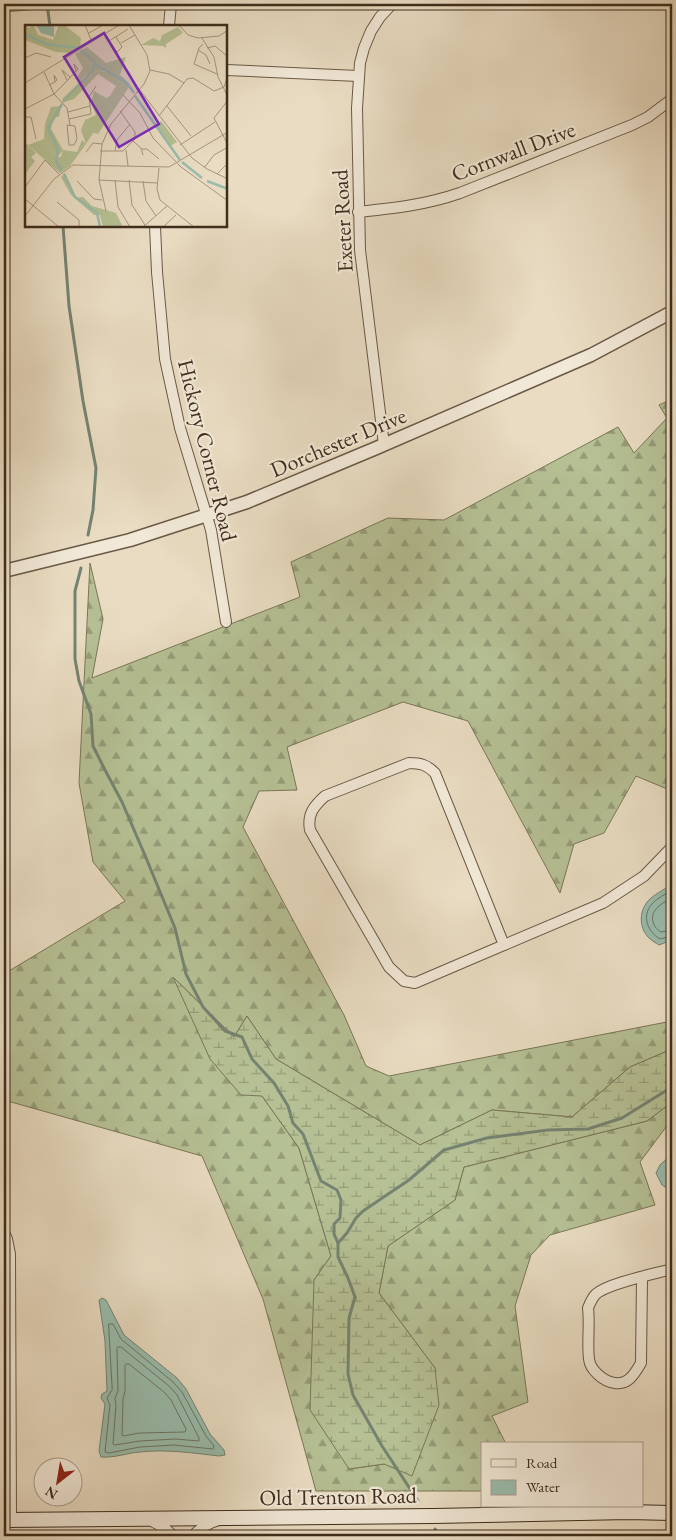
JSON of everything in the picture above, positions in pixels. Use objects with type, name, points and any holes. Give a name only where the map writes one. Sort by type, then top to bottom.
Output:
[{"type":"main road","name":"Old Trenton Road","points":[[8,1520],[672,1513]]},
{"type":"street","points":[[169,25],[171,4]]},
{"type":"street","name":"Exeter Road","points":[[384,445],[360,250],[356,134],[360,63],[371,31],[392,4]]},
{"type":"street","points":[[228,70],[358,76]]},
{"type":"street","name":"Cornwall Drive","points":[[358,212],[416,205],[460,193],[632,125],[648,117],[672,99]]},
{"type":"street","name":"Hickory Corner Road","points":[[155,228],[165,359],[181,432],[211,530],[226,622]]},
{"type":"street","name":"Dorchester Drive","points":[[4,571],[130,540],[247,502],[591,355],[672,312]]},
{"type":"street","points":[[504,945],[436,773],[428,766],[419,763],[409,763],[325,796],[316,805],[309,822],[310,830],[389,967],[404,982],[415,983],[603,903],[644,876],[672,847]]},
{"type":"street","points":[[4,1232],[10,1254],[7,1400],[8,1520]]},
{"type":"street","points":[[642,1278],[642,1347],[640,1363],[635,1374],[630,1379],[616,1384],[601,1378],[588,1361],[590,1303],[594,1296],[605,1288],[672,1269]]},
{"type":"street","points":[[192,1536],[209,1523],[227,1518]]},
{"type":"street","points":[[146,1519],[165,1528],[173,1536]]},
{"type":"green space","points":[[4,4],[51,4],[51,8],[4,12]]},
{"type":"green space","points":[[672,399],[672,791],[636,776],[604,833],[574,844],[560,893],[468,721],[403,702],[287,747],[297,790],[259,791],[243,827],[344,1015],[366,1066],[389,1076],[672,1021],[672,1049],[630,1067],[572,1117],[492,1110],[420,1145],[276,1059],[247,1016],[234,1037],[174,978],[299,1148],[331,1256],[314,1280],[349,1469],[384,1464],[435,1368],[379,1293],[388,1246],[455,1200],[464,1167],[647,1121],[672,1102],[672,1119],[640,1162],[655,1205],[550,1235],[531,1255],[515,1306],[528,1402],[492,1416],[505,1442],[481,1442],[481,1491],[316,1491],[263,1299],[202,1156],[4,1100],[4,974],[125,901],[93,862],[79,783],[90,563],[103,619],[92,678],[300,597],[291,562],[388,518],[444,520],[618,427],[634,453],[667,418],[659,405]]},
{"type":"green space","points":[[173,977],[234,1037],[247,1016],[276,1059],[420,1145],[492,1110],[572,1117],[630,1067],[672,1049],[672,1102],[647,1121],[464,1167],[455,1200],[388,1246],[379,1293],[435,1368],[439,1405],[412,1476],[384,1464],[349,1469],[310,1410],[314,1280],[331,1256],[299,1148],[262,1096],[241,1095],[210,1059]]},
{"type":"green space","points":[[564,1535],[564,1536],[411,1536]]},
{"type":"water","points":[[672,882],[672,940],[659,945],[645,934],[641,918],[642,913],[646,903]]},
{"type":"water","points":[[672,1154],[672,1191],[662,1185],[656,1173],[660,1165]]},
{"type":"water","points":[[102,1298],[106,1300],[124,1335],[177,1378],[186,1389],[210,1434],[224,1450],[225,1455],[160,1451],[101,1457],[99,1451],[105,1404],[101,1398],[102,1394],[107,1391],[105,1341],[99,1300]]},
{"type":"waterway","points":[[47,4],[50,25]]},
{"type":"waterway","points":[[63,228],[69,306],[83,401],[96,468],[93,510],[88,535]]},
{"type":"waterway","points":[[81,568],[75,591],[75,659],[79,681],[91,714],[93,746],[122,802],[144,853],[175,928],[186,974],[203,1007],[225,1031],[242,1037],[252,1059],[274,1083],[288,1106],[293,1123],[303,1134],[321,1181],[337,1190],[341,1200],[340,1218],[334,1224],[334,1234],[338,1243],[338,1257],[355,1297],[349,1318],[348,1374],[353,1395],[382,1446],[418,1501]]},
{"type":"waterway","points":[[338,1243],[363,1211],[409,1180],[444,1150],[487,1138],[548,1130],[588,1129],[622,1118],[672,1087]]},
{"type":"waterway","points":[[435,1529],[439,1536]]}]
